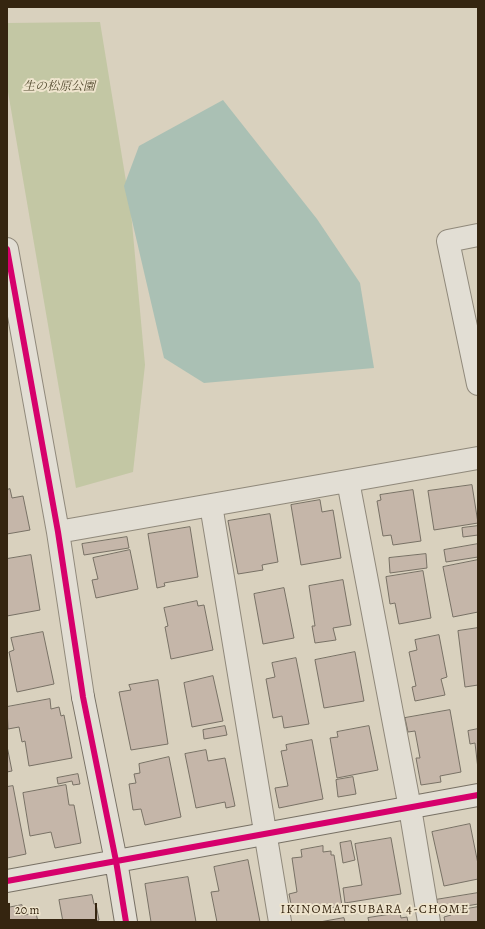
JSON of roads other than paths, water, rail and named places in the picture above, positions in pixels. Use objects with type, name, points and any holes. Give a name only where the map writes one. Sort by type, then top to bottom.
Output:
[{"type":"street","points":[[478,235],[448,241],[478,384]]},
{"type":"street","points":[[7,249],[12,313],[58,532],[83,697],[116,861],[126,922]]},
{"type":"street","points":[[58,532],[478,458]]},
{"type":"street","points":[[348,482],[410,808],[429,922]]},
{"type":"street","points":[[211,505],[280,922]]},
{"type":"street","points":[[7,881],[478,795]]},
{"type":"district","name":"IKINOMATSUBARA 4-CHOME","points":[[375,910]]},
{"type":"park label","name":"生の松原公園","points":[[59,87]]}]
